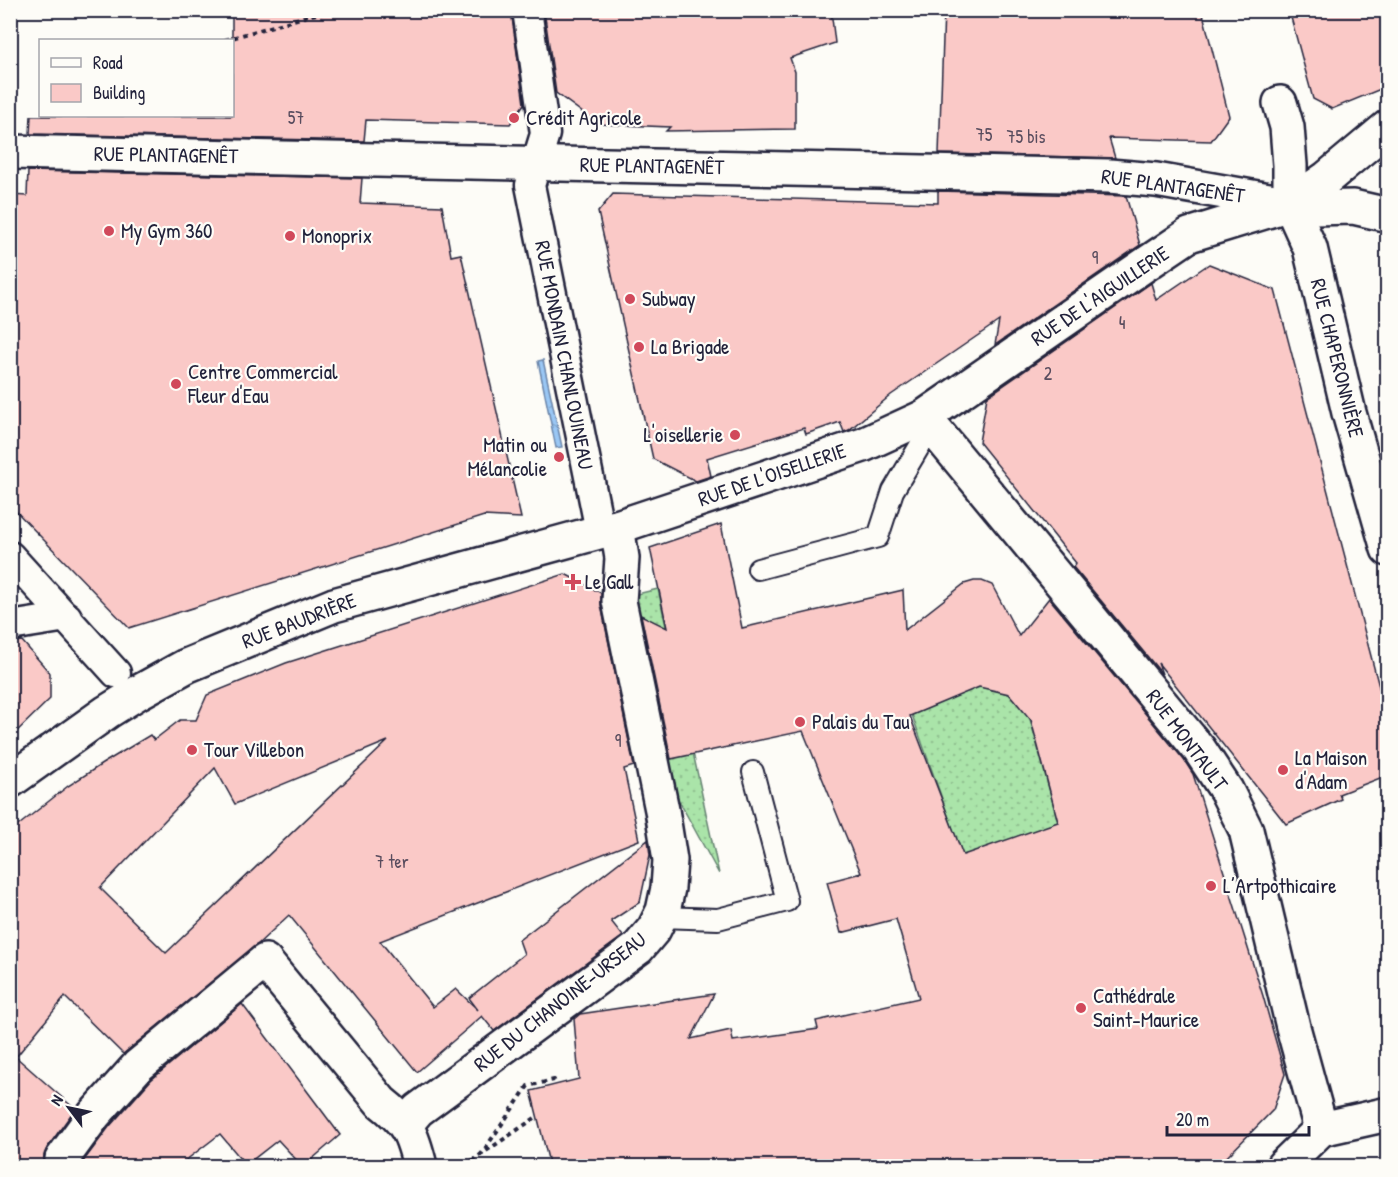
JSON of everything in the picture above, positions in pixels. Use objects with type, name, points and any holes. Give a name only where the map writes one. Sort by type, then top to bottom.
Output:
[{"type":"street","points":[[527,10],[545,134],[541,147]]},
{"type":"street","points":[[1280,104],[1287,127],[1290,204]]},
{"type":"street","points":[[1290,204],[1327,178],[1388,127]]},
{"type":"street","name":"RUE PLANTAGENÊT","points":[[10,152],[1109,176],[1156,180],[1314,208],[1353,207],[1388,215]]},
{"type":"street","name":"RUE MONDAIN CHANLOUINEAU","points":[[532,178],[530,185],[609,529]]},
{"type":"street","name":"RUE DE L'AIGUILLERIE","points":[[927,422],[1143,266],[1190,235],[1290,204]]},
{"type":"street","name":"RUE CHAPERONNIÈRE","points":[[1290,204],[1310,248],[1349,413],[1388,549]]},
{"type":"street","name":"RUE DE L'OISELLERIE","points":[[609,529],[927,422]]},
{"type":"street","name":"RUE MONTAULT","points":[[927,422],[1061,580],[1199,749],[1226,790],[1246,830],[1293,1028],[1321,1129]]},
{"type":"street","name":"RUE BAUDRIÈRE","points":[[10,781],[107,712],[186,666],[334,605],[609,529]]},
{"type":"street","name":"RUE DU CHANOINE-URSEAU","points":[[406,1124],[418,1110],[638,948],[654,929],[660,917],[668,888],[670,860],[662,810],[619,601],[622,558],[609,529]]},
{"type":"street","points":[[10,556],[116,673]]},
{"type":"street","points":[[10,626],[67,617]]},
{"type":"street","points":[[64,1167],[62,1159],[94,1115],[138,1066],[266,961],[381,1102],[406,1124],[420,1167]]},
{"type":"street","points":[[1283,1167],[1321,1129],[1388,1114]]},
{"type":"lane","points":[[759,569],[878,537],[893,491],[927,422]]},
{"type":"lane","points":[[660,917],[718,919],[787,901],[753,772]]},
{"type":"path","points":[[228,39],[307,16],[338,10]]},
{"type":"path","points":[[480,1156],[528,1086],[554,1080],[556,1085]]},
{"type":"path","points":[[465,1167],[538,1116]]},
{"type":"path","points":[[538,1167],[550,1164]]},
{"type":"green space","points":[[658,589],[719,874],[678,799],[633,595]]},
{"type":"green space","points":[[991,683],[997,691],[1024,697],[1058,822],[964,860],[911,712]]},
{"type":"water","points":[[543,360],[562,447],[556,448],[538,361]]},
{"type":"building","points":[[232,10],[511,10],[524,104],[510,124],[366,120],[364,141],[30,134],[31,116],[234,117],[234,39],[232,39]]},
{"type":"building","points":[[544,10],[831,10],[835,43],[790,58],[795,72],[795,129],[666,131],[670,127],[598,124],[556,93]]},
{"type":"building","points":[[944,10],[1202,10],[1229,116],[1211,141],[1109,138],[1115,158],[939,154]]},
{"type":"building","points":[[1289,10],[1388,10],[1388,86],[1332,109],[1313,99]]},
{"type":"building","points":[[28,171],[362,178],[360,203],[442,206],[451,256],[461,254],[521,518],[484,516],[129,628],[10,505],[10,195],[27,196]]},
{"type":"building","points":[[938,191],[1126,196],[1140,245],[995,345],[999,321],[891,395],[849,430],[844,432],[840,422],[806,434],[804,428],[707,458],[711,476],[696,481],[653,459],[598,212],[613,194],[938,203]]},
{"type":"building","points":[[1209,264],[1275,290],[1388,721],[1388,775],[1339,794],[1341,799],[1286,824],[1158,663],[1162,674],[1073,567],[1076,563],[979,442],[987,397],[1151,283],[1156,300]]},
{"type":"building","points":[[721,524],[742,628],[903,590],[905,630],[964,584],[982,581],[992,585],[1019,636],[1049,598],[1184,760],[1193,774],[1263,996],[1285,1074],[1273,1110],[1217,1167],[550,1167],[531,1091],[579,1079],[574,1019],[580,1014],[714,994],[691,1039],[731,1030],[733,1041],[818,1029],[816,1021],[919,998],[896,919],[841,933],[827,882],[861,873],[803,731],[671,759],[641,615],[667,628],[650,548]],"holes":[[[979,687],[1009,694],[1031,720],[1058,822],[963,855],[910,716]]]},
{"type":"building","points":[[565,574],[601,593],[601,605],[634,766],[624,769],[639,840],[380,941],[433,1007],[456,989],[478,1010],[469,998],[524,954],[519,940],[648,840],[650,855],[640,902],[611,921],[623,936],[494,1031],[482,1016],[417,1072],[289,915],[257,945],[123,1054],[65,997],[16,1057],[75,1109],[47,1148],[44,1156],[45,1167],[10,1167],[10,832],[68,786],[150,735],[154,740],[180,720],[196,720],[207,695],[286,663]],"holes":[[[388,741],[166,953],[100,888],[215,768],[235,804]]]},
{"type":"building","points":[[22,641],[50,673],[50,699],[10,738],[10,642]]},
{"type":"building","points":[[242,1004],[340,1135],[303,1167],[278,1140],[246,1165],[220,1134],[177,1167],[82,1167],[82,1163],[109,1127],[151,1080]]},
{"type":"place","name":"Crédit Agricole","points":[[514,118]]},
{"type":"place","name":"My Gym 360","points":[[109,231]]},
{"type":"place","name":"Monoprix","points":[[290,236]]},
{"type":"place","name":"Subway","points":[[630,299]]},
{"type":"place","name":"La Brigade","points":[[639,347]]},
{"type":"place","name":"Centre Commercial Fleur d'Eau","points":[[176,384]]},
{"type":"place","name":"L'oisellerie","points":[[735,435]]},
{"type":"place","name":"Matin ou Mélancolie","points":[[559,457]]},
{"type":"place","name":"Le Gall","points":[[573,582]]},
{"type":"place","name":"Palais du Tau","points":[[800,722]]},
{"type":"place","name":"Tour Villebon","points":[[192,750]]},
{"type":"place","name":"La Maison d'Adam","points":[[1283,770]]},
{"type":"place","name":"L’Artpothicaire","points":[[1211,886]]},
{"type":"place","name":"Cathédrale Saint-Maurice","points":[[1081,1008]]}]
